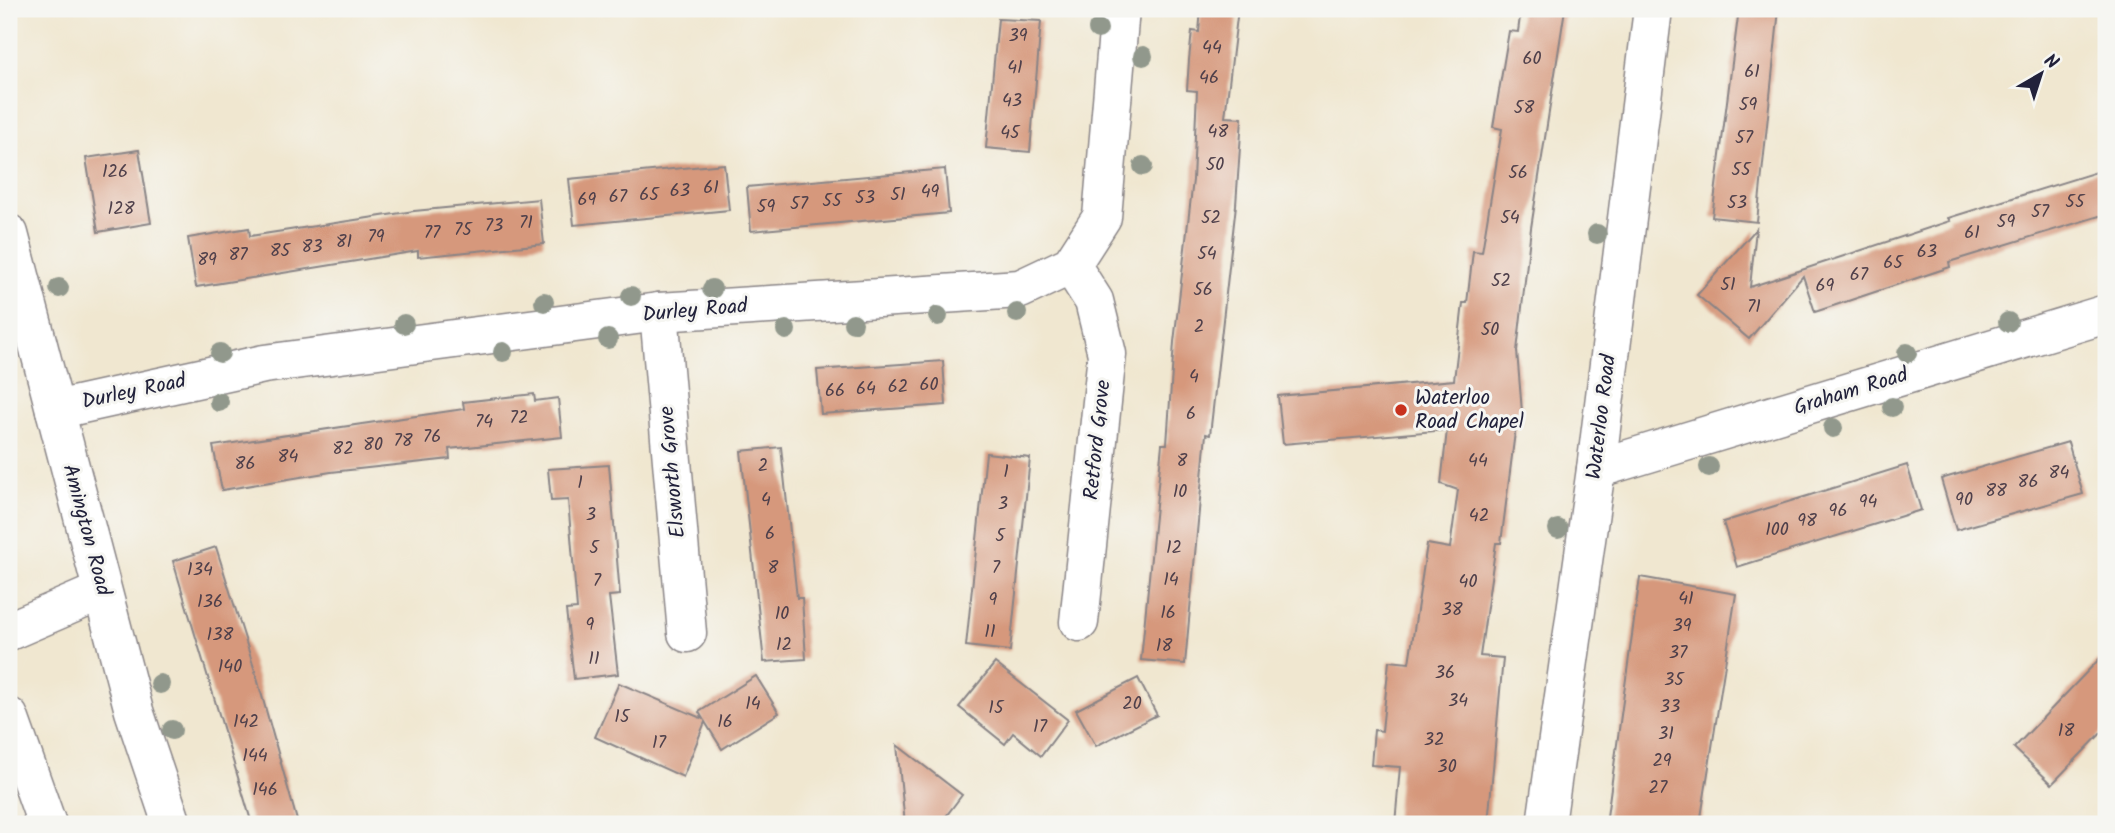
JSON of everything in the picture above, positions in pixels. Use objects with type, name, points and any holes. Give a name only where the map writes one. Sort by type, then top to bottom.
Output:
[{"type":"street","points":[[1071,265],[1102,217],[1120,9]]},
{"type":"street","name":"Waterloo Road","points":[[1546,824],[1596,469],[1653,9]]},
{"type":"street","name":"Amington Road","points":[[9,234],[134,711],[172,824]]},
{"type":"street","name":"Durley Road","points":[[55,410],[264,364],[659,312],[1020,289],[1071,265]]},
{"type":"street","name":"Retford Grove","points":[[1071,265],[1094,300],[1107,354],[1079,622]]},
{"type":"street","name":"Elsworth Grove","points":[[659,312],[687,633]]},
{"type":"street","name":"Graham Road","points":[[1596,469],[2106,314]]},
{"type":"street","points":[[9,631],[102,591]]},
{"type":"street","points":[[9,717],[47,824]]},
{"type":"building","points":[[1201,9],[1238,9],[1225,117],[1242,118],[1236,205],[1210,435],[1206,434],[1185,664],[1141,660],[1162,444],[1167,444],[1174,342],[1193,180],[1197,91],[1187,90],[1192,31],[1199,32]]},
{"type":"building","points":[[1521,9],[1565,9],[1531,228],[1517,351],[1523,424],[1516,424],[1501,543],[1496,543],[1480,656],[1503,658],[1488,824],[1395,824],[1400,767],[1371,765],[1374,730],[1382,731],[1389,661],[1409,663],[1427,544],[1450,548],[1458,490],[1441,484],[1447,430],[1283,444],[1278,396],[1454,380],[1463,303],[1467,303],[1473,251],[1482,252],[1502,129],[1493,127],[1509,31],[1518,32]]},
{"type":"building","points":[[1739,9],[1779,9],[1757,222],[1712,217]]},
{"type":"building","points":[[998,19],[1041,21],[1030,152],[986,148]]},
{"type":"building","points":[[139,150],[151,223],[98,232],[86,158]]},
{"type":"building","points":[[724,164],[729,210],[574,225],[569,179]]},
{"type":"building","points":[[945,169],[949,213],[751,231],[747,187]]},
{"type":"building","points":[[2106,169],[2106,214],[1949,262],[1950,267],[1815,312],[1803,276],[1749,339],[1697,295],[1756,229],[1750,287],[1950,221],[1948,218]]},
{"type":"building","points":[[539,199],[544,244],[418,257],[418,251],[196,287],[188,238],[249,228],[250,236],[414,211]]},
{"type":"building","points":[[943,361],[946,405],[821,414],[817,370]]},
{"type":"building","points":[[534,394],[535,401],[558,398],[562,437],[449,449],[450,459],[331,472],[222,490],[213,446],[464,409],[463,402]]},
{"type":"building","points":[[2068,442],[2083,494],[1956,530],[1941,479]]},
{"type":"building","points":[[781,447],[797,598],[802,598],[806,659],[764,662],[741,451]]},
{"type":"building","points":[[986,453],[1030,458],[1010,651],[966,646]]},
{"type":"building","points":[[609,465],[620,595],[609,596],[618,674],[574,679],[566,610],[577,609],[568,500],[551,501],[548,469]]},
{"type":"building","points":[[1907,465],[1921,510],[1737,567],[1723,522]]},
{"type":"building","points":[[216,547],[255,671],[298,824],[252,824],[173,561]]},
{"type":"building","points":[[1640,577],[1736,594],[1700,824],[1606,824]]},
{"type":"building","points":[[2106,652],[2106,728],[2052,784],[2014,748]]},
{"type":"building","points":[[995,663],[1068,720],[1041,756],[1013,733],[1005,744],[959,707]]},
{"type":"building","points":[[756,676],[779,713],[722,749],[705,722],[683,777],[595,737],[619,683],[703,719],[699,712]]},
{"type":"building","points":[[1138,678],[1157,715],[1096,746],[1076,710]]},
{"type":"building","points":[[897,745],[962,795],[940,824],[905,824]]},
{"type":"place","name":"Waterloo Road Chapel","points":[[1401,410]]}]
